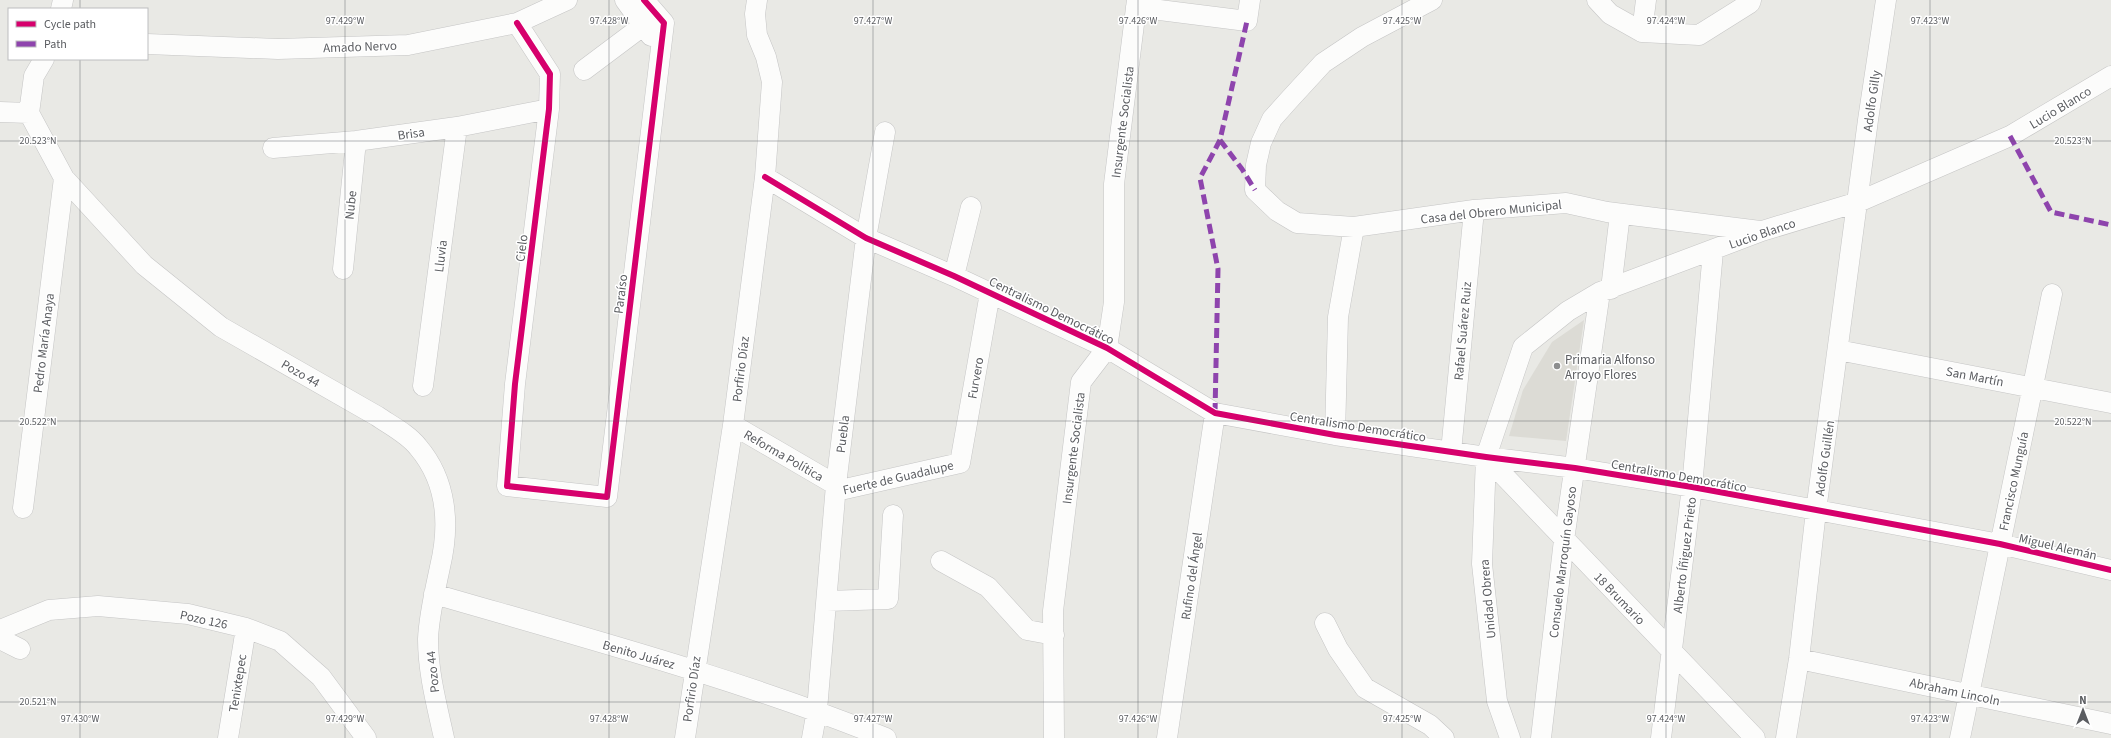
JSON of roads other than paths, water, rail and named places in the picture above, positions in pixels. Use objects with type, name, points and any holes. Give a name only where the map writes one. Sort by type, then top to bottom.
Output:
[{"type":"street","name":"Amado Nervo","points":[[148,44],[278,49],[408,45],[517,22],[567,0]]},
{"type":"street","points":[[625,0],[660,47]]},
{"type":"street","name":"Paraíso","points":[[507,486],[607,497],[664,22],[644,0]]},
{"type":"street","name":"Porfirio Díaz","points":[[685,738],[694,670],[733,425],[765,176],[772,82],[766,57],[757,35],[755,14],[757,0]]},
{"type":"street","points":[[1136,3],[1247,21],[1250,0]]},
{"type":"street","name":"Casa del Obrero Municipal","points":[[1432,0],[1362,37],[1323,64],[1272,119],[1261,143],[1256,165],[1255,190],[1277,211],[1297,223],[1354,227],[1474,210],[1566,203],[1620,214],[1762,231]]},
{"type":"street","points":[[1597,0],[1610,14],[1642,32],[1698,35],[1751,1]]},
{"type":"street","points":[[1642,32],[1646,0]]},
{"type":"street","name":"Adolfo Gilly","points":[[1858,202],[1868,120],[1886,0]]},
{"type":"street","name":"Insurgente Socialista","points":[[1054,738],[1053,611],[1081,382],[1107,348],[1114,302],[1114,184],[1136,3]]},
{"type":"street","name":"Cielo","points":[[507,486],[515,384],[549,110],[550,74],[517,22]]},
{"type":"street","points":[[584,70],[644,25]]},
{"type":"street","points":[[0,112],[29,113],[34,76],[43,60]]},
{"type":"street","name":"Lucio Blanco","points":[[1486,457],[1523,347],[1568,311],[1606,291],[1762,231],[1858,202],[2010,136],[2111,76]]},
{"type":"street","name":"Brisa","points":[[273,148],[356,142],[457,127],[549,110]]},
{"type":"street","name":"Pozo 44","points":[[29,113],[64,178],[144,265],[221,327],[377,416],[418,446],[438,478],[444,503],[446,536],[434,594],[428,639],[434,692],[444,738]]},
{"type":"street","name":"Lluvia","points":[[423,386],[457,127]]},
{"type":"street","name":"Puebla","points":[[812,738],[817,710],[836,488],[866,238],[885,132]]},
{"type":"street","name":"Nube","points":[[343,269],[356,142]]},
{"type":"street","name":"Centralismo Democrático","points":[[765,176],[866,238],[954,276],[1107,348],[1215,413],[1335,435],[1486,457],[1575,468],[1692,487],[2000,544]]},
{"type":"street","name":"Pedro María Anaya","points":[[23,508],[64,178]]},
{"type":"street","name":"Adolfo Guillén","points":[[1786,738],[1799,659],[1816,511],[1858,202]]},
{"type":"street","points":[[954,276],[971,207]]},
{"type":"street","name":"Rafael Suárez Ruiz","points":[[1451,452],[1474,210]]},
{"type":"street","name":"Consuelo Marroquín Gayoso","points":[[1541,738],[1564,540],[1575,468],[1620,214]]},
{"type":"street","points":[[1335,435],[1338,317],[1354,227]]},
{"type":"street","name":"Alberto Íñiguez Prieto","points":[[1661,738],[1692,487],[1712,251]]},
{"type":"street","name":"Furvero","points":[[960,463],[990,293]]},
{"type":"street","name":"Francisco Munguía","points":[[1960,738],[2052,294]]},
{"type":"street","name":"San Martín","points":[[1838,350],[2111,403]]},
{"type":"street","name":"Rufino del Ángel","points":[[1167,738],[1215,413]]},
{"type":"street","name":"Reforma Política","points":[[733,425],[836,488]]},
{"type":"street","name":"18 Brumario","points":[[1486,457],[1755,738]]},
{"type":"street","name":"Unidad Obrera","points":[[1486,457],[1482,564],[1497,700],[1510,738]]},
{"type":"street","name":"Fuerte de Guadalupe","points":[[836,488],[960,463]]},
{"type":"street","points":[[827,601],[888,599],[892,515]]},
{"type":"street","name":"Miguel Alemán","points":[[2000,544],[2111,570]]},
{"type":"street","points":[[941,561],[988,587],[1027,630],[1054,635]]},
{"type":"street","name":"Benito Juárez","points":[[434,594],[694,670],[817,710],[886,738]]},
{"type":"street","name":"Pozo 126","points":[[0,630],[49,610],[98,606],[188,614],[246,628],[280,641],[322,677],[366,738]]},
{"type":"street","points":[[1325,623],[1338,649],[1365,688],[1430,726],[1444,738]]},
{"type":"street","name":"Tenixtepec","points":[[228,738],[246,628]]},
{"type":"street","points":[[0,638],[20,649]]},
{"type":"street","name":"Abraham Lincoln","points":[[1799,659],[2111,724]]},
{"type":"place","name":"Primaria Alfonso Arroyo Flores","points":[[1557,366]]}]
